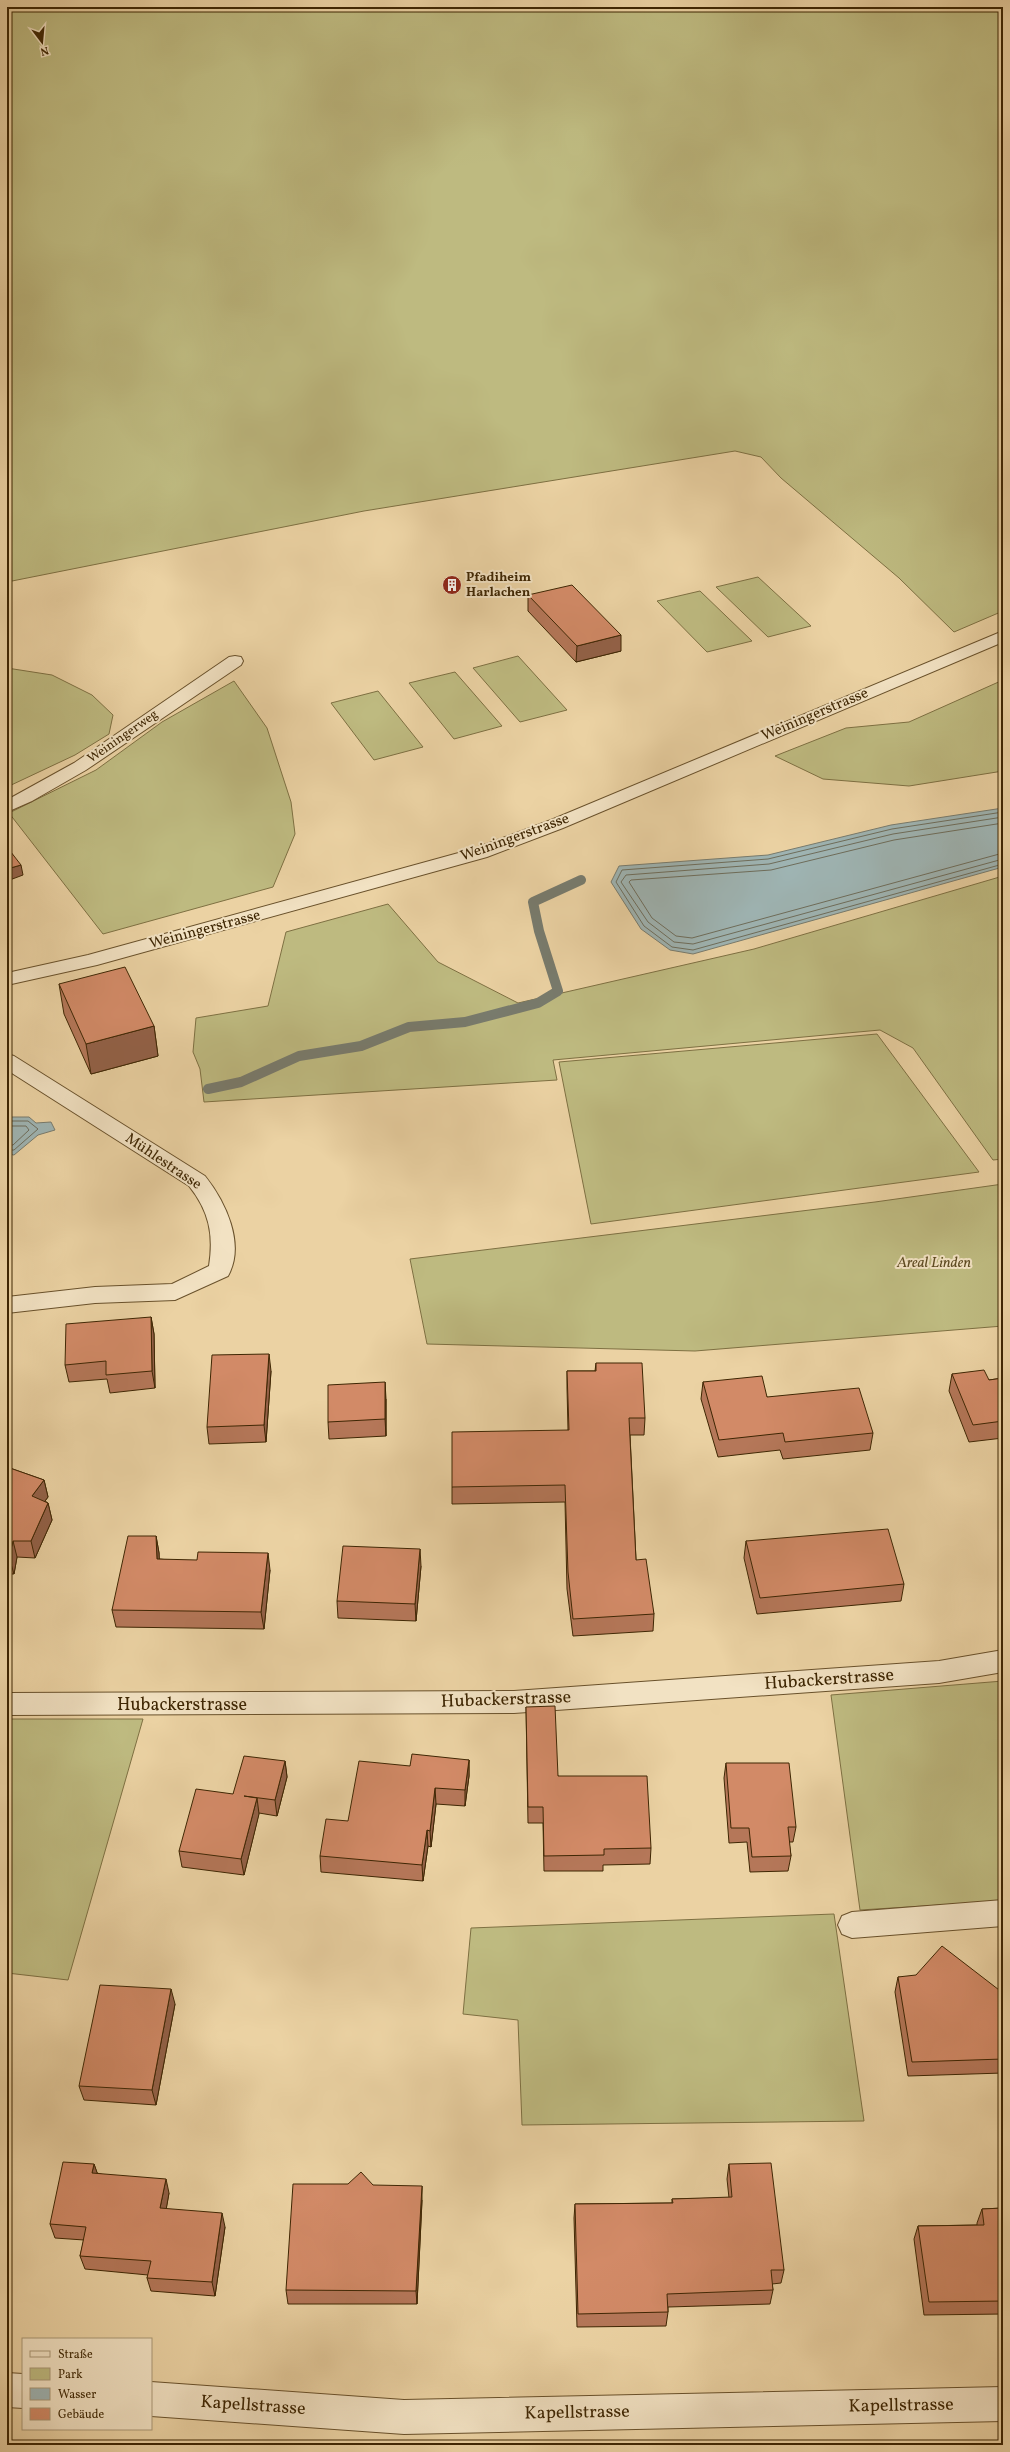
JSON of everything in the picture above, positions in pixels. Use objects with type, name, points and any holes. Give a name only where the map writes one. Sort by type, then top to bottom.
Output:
[{"type":"street","name":"Weiningerstrasse","points":[[7,979],[84,963],[398,878],[501,845],[557,824],[1003,636]]},
{"type":"street","name":"Weiningerweg","points":[[7,807],[44,790],[103,753],[149,719],[235,661]]},
{"type":"street","name":"Mühlestrasse","points":[[7,1061],[197,1181],[218,1210],[223,1254],[220,1270],[174,1292],[95,1295],[7,1304]]},
{"type":"street","name":"Hubackerstrasse","points":[[7,1704],[162,1705],[514,1702],[939,1672],[1003,1661]]},
{"type":"street","points":[[852,1925],[1003,1913]]},
{"type":"street","points":[[7,2390],[22,2391]]},
{"type":"street","name":"Kapellstrasse","points":[[152,2399],[404,2417],[1003,2404]]},
{"type":"green space","points":[[7,7],[1003,7],[1003,611],[954,632],[899,578],[781,478],[761,457],[735,451],[364,511],[7,582]]},
{"type":"green space","points":[[758,577],[811,626],[768,637],[716,587]]},
{"type":"green space","points":[[700,591],[752,641],[707,652],[657,601]]},
{"type":"green space","points":[[518,656],[567,710],[520,722],[473,668]]},
{"type":"green space","points":[[7,668],[52,675],[92,695],[113,715],[109,734],[75,755],[7,787]]},
{"type":"green space","points":[[455,672],[502,726],[454,739],[409,683]]},
{"type":"green space","points":[[1003,680],[1003,771],[909,786],[823,779],[775,756],[846,728],[909,722]]},
{"type":"green space","points":[[234,681],[267,728],[291,802],[295,834],[273,887],[103,934],[9,813],[96,770],[162,722]]},
{"type":"green space","points":[[378,691],[423,747],[374,760],[331,703]]},
{"type":"green space","points":[[1003,876],[1003,1159],[993,1160],[913,1048],[880,1030],[553,1060],[557,1080],[204,1102],[200,1069],[193,1052],[196,1018],[268,1006],[286,932],[388,904],[438,962],[518,1003],[754,949]]},
{"type":"green space","points":[[877,1034],[979,1172],[591,1224],[559,1062]]},
{"type":"green space","name":"Areal Linden","points":[[1003,1184],[1003,1326],[695,1351],[427,1344],[410,1259],[875,1202]]},
{"type":"green space","points":[[1003,1681],[1003,1901],[860,1910],[831,1695]]},
{"type":"green space","points":[[7,1719],[143,1719],[68,1980],[7,1973]]},
{"type":"green space","points":[[834,1914],[864,2121],[522,2125],[518,2020],[463,2014],[471,1928]]},
{"type":"water","points":[[1003,808],[1003,867],[693,954],[670,950],[641,929],[611,882],[619,866],[768,855],[891,825]]},
{"type":"water","points":[[7,1117],[29,1117],[36,1123],[51,1122],[55,1130],[38,1135],[14,1155],[7,1154]]},
{"type":"building","points":[[572,585],[621,635],[577,646],[528,595]]},
{"type":"building","points":[[7,847],[21,865],[7,869]]},
{"type":"building","points":[[125,967],[154,1026],[86,1044],[59,984]]},
{"type":"building","points":[[151,1317],[152,1371],[106,1375],[106,1361],[65,1365],[66,1324]]},
{"type":"building","points":[[269,1354],[264,1425],[207,1427],[212,1355]]},
{"type":"building","points":[[596,1363],[642,1363],[645,1418],[629,1418],[636,1560],[646,1559],[654,1614],[573,1619],[568,1572],[565,1485],[452,1487],[452,1432],[569,1430],[567,1371],[596,1371]]},
{"type":"building","points":[[984,1370],[989,1380],[1003,1378],[1003,1421],[973,1425],[952,1374]]},
{"type":"building","points":[[762,1376],[767,1397],[859,1388],[873,1433],[785,1442],[783,1433],[719,1440],[703,1382]]},
{"type":"building","points":[[385,1382],[385,1419],[328,1422],[328,1385]]},
{"type":"building","points":[[7,1467],[44,1480],[32,1496],[48,1503],[31,1541],[13,1541],[9,1557],[7,1557]]},
{"type":"building","points":[[888,1529],[904,1584],[760,1598],[746,1541]]},
{"type":"building","points":[[128,1536],[156,1536],[157,1559],[197,1560],[198,1552],[268,1553],[261,1612],[112,1610]]},
{"type":"building","points":[[343,1546],[420,1549],[415,1604],[337,1601]]},
{"type":"building","points":[[555,1706],[558,1776],[647,1776],[651,1848],[604,1849],[604,1855],[544,1856],[543,1807],[528,1807],[526,1707]]},
{"type":"building","points":[[412,1754],[469,1760],[465,1790],[435,1788],[430,1831],[427,1830],[422,1865],[320,1856],[326,1819],[348,1821],[359,1761],[410,1766]]},
{"type":"building","points":[[244,1756],[285,1761],[275,1800],[244,1796],[257,1798],[241,1859],[179,1851],[196,1789],[233,1794]]},
{"type":"building","points":[[726,1763],[789,1763],[796,1827],[788,1827],[791,1856],[752,1857],[749,1828],[731,1828]]},
{"type":"building","points":[[942,1946],[1003,1993],[1003,2059],[912,2062],[898,1977],[916,1975]]},
{"type":"building","points":[[100,1985],[171,1989],[152,2090],[79,2086]]},
{"type":"building","points":[[63,2162],[94,2164],[92,2173],[166,2179],[160,2208],[222,2213],[212,2282],[147,2278],[151,2261],[80,2256],[86,2227],[50,2224]]},
{"type":"building","points":[[771,2163],[784,2270],[771,2270],[773,2290],[667,2294],[668,2312],[578,2314],[575,2204],[673,2203],[672,2199],[732,2197],[729,2164]]},
{"type":"building","points":[[361,2172],[373,2185],[422,2186],[416,2291],[286,2290],[293,2184],[348,2184]]},
{"type":"building","points":[[1003,2208],[1003,2301],[929,2302],[918,2226],[984,2225],[982,2209]]},
{"type":"waterway","points":[[208,1089],[241,1082],[299,1056],[361,1046],[409,1027],[465,1022],[538,1003],[558,991],[539,931],[533,902],[581,880]]},
{"type":"place","name":"Pfadiheim Harlachen","points":[[452,585]]}]
